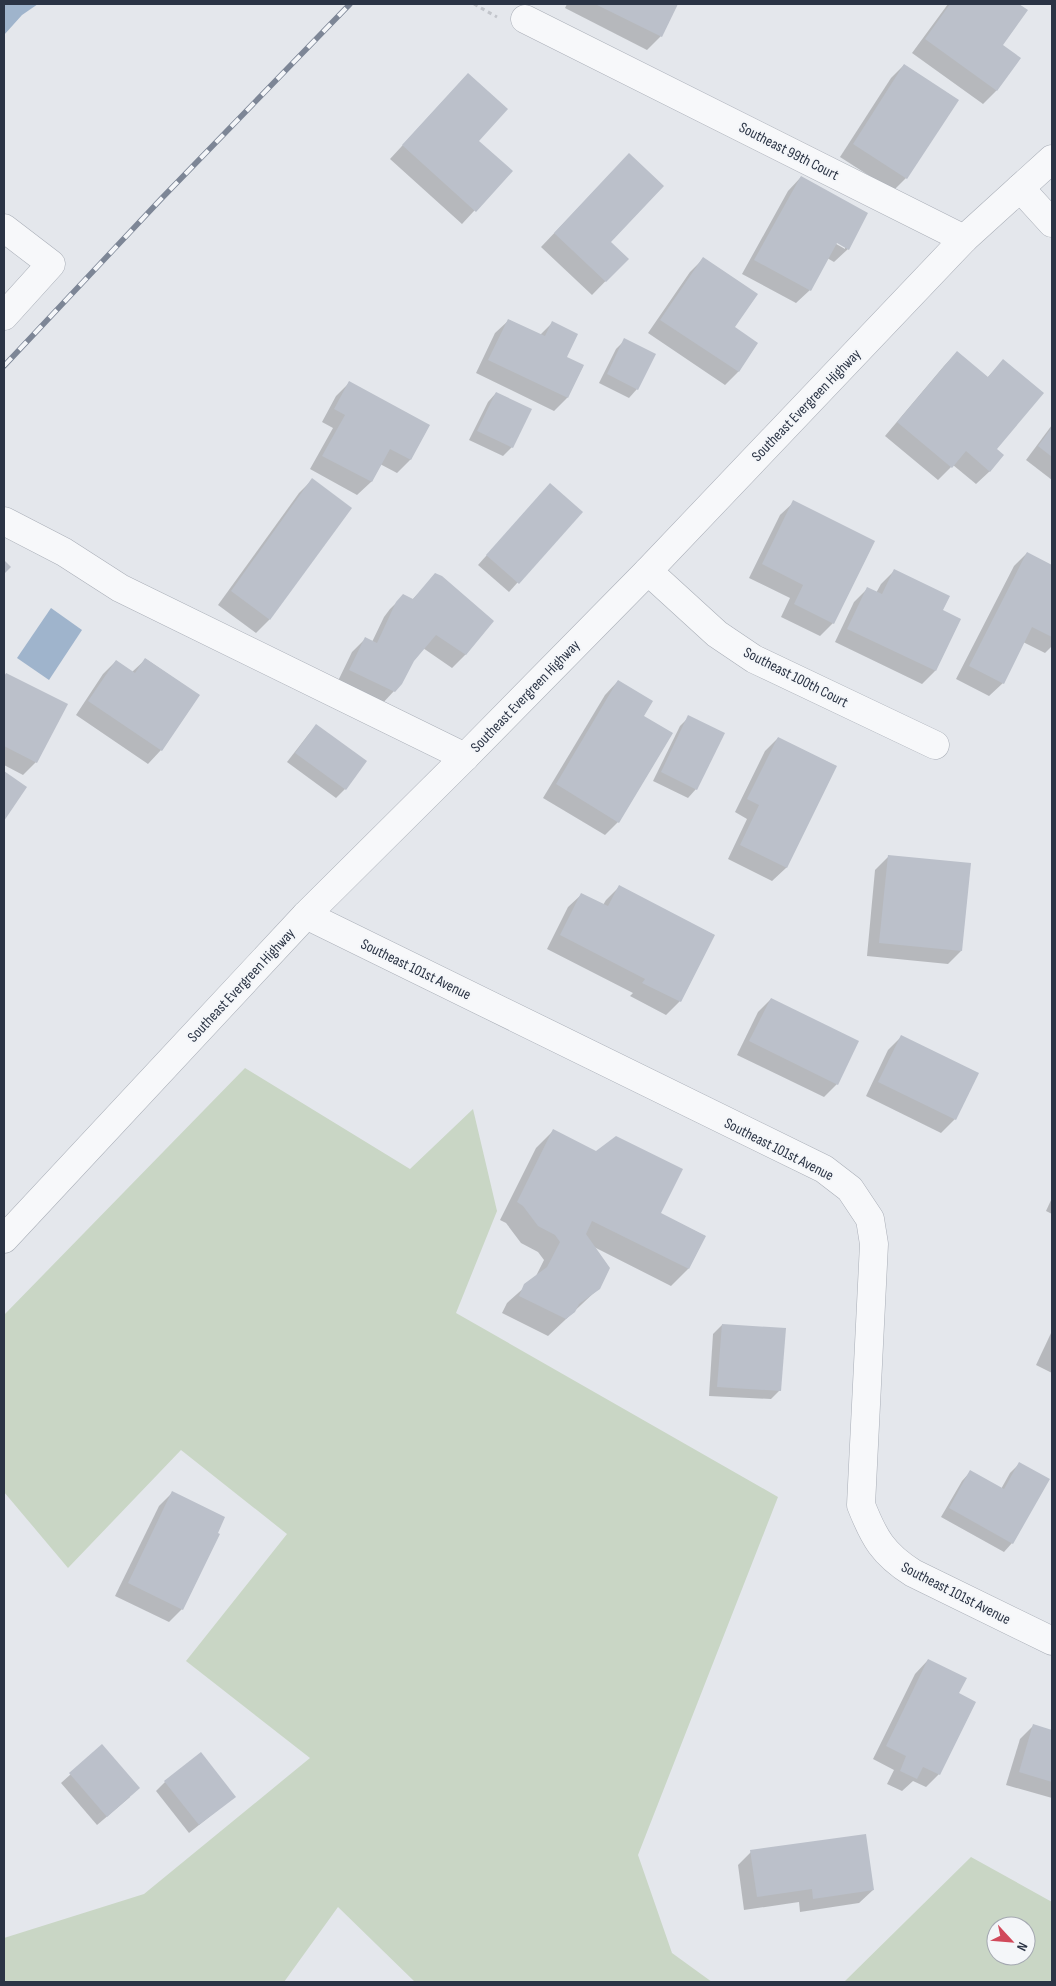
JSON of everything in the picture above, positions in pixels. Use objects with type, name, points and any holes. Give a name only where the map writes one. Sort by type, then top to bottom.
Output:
[{"type":"street","name":"Southeast 99th Court","points":[[525,19],[964,240]]},
{"type":"street","name":"Southeast Evergreen Highway","points":[[4,1239],[306,915],[648,571],[964,240],[1052,159]]},
{"type":"street","points":[[1020,188],[1052,223]]},
{"type":"street","points":[[4,228],[51,264],[4,316]]},
{"type":"street","points":[[4,521],[64,552],[120,588],[465,757]]},
{"type":"street","name":"Southeast 100th Court","points":[[648,571],[717,634],[754,659],[935,745]]},
{"type":"street","name":"Southeast 101st Avenue","points":[[306,915],[824,1169],[850,1188],[870,1219],[874,1244],[861,1505],[876,1540],[896,1562],[913,1573],[1052,1641]]},
{"type":"green space","points":[[245,1068],[410,1169],[473,1109],[497,1211],[456,1313],[778,1497],[638,1855],[672,1953],[712,1982],[415,1982],[338,1907],[284,1982],[4,1982],[4,1938],[144,1894],[310,1758],[186,1661],[287,1534],[181,1450],[68,1568],[4,1492],[4,1315]]},
{"type":"green space","points":[[971,1857],[1052,1902],[1052,1982],[844,1982]]},
{"type":"water","points":[[4,4],[38,4],[22,15],[4,35]]},
{"type":"water","points":[[51,608],[82,630],[49,680],[17,658]]},
{"type":"building","points":[[595,4],[678,4],[662,37]]},
{"type":"building","points":[[950,4],[1019,4],[1028,10],[1003,45],[1021,58],[997,91],[925,39]]},
{"type":"building","points":[[904,64],[959,100],[907,179],[853,144]]},
{"type":"building","points":[[468,73],[508,109],[479,141],[513,171],[476,212],[402,145]]},
{"type":"building","points":[[629,153],[664,186],[611,242],[629,259],[606,282],[554,233]]},
{"type":"building","points":[[801,176],[868,213],[849,250],[837,243],[811,291],[754,260]]},
{"type":"building","points":[[703,257],[758,294],[735,327],[758,343],[739,372],[660,320]]},
{"type":"building","points":[[508,319],[545,336],[552,321],[578,334],[567,357],[584,365],[568,398],[488,360]]},
{"type":"building","points":[[624,338],[656,354],[638,390],[607,374]]},
{"type":"building","points":[[957,351],[988,377],[1003,359],[1044,393],[997,449],[1004,455],[990,472],[966,451],[952,468],[897,422]]},
{"type":"building","points":[[349,381],[430,425],[411,460],[390,449],[372,482],[322,456],[345,415],[334,409]]},
{"type":"building","points":[[496,392],[532,409],[513,448],[477,431]]},
{"type":"building","points":[[1052,427],[1052,457],[1038,446]]},
{"type":"building","points":[[312,478],[352,508],[270,620],[231,591]]},
{"type":"building","points":[[550,483],[583,512],[519,584],[486,555]]},
{"type":"building","points":[[793,500],[875,541],[834,624],[794,604],[803,585],[762,564]]},
{"type":"building","points":[[1027,552],[1052,565],[1052,637],[1032,627],[1004,684],[969,666]]},
{"type":"building","points":[[4,560],[11,567],[4,574]]},
{"type":"building","points":[[894,569],[950,596],[943,610],[961,619],[936,671],[847,629],[867,587],[882,594]]},
{"type":"building","points":[[435,573],[442,576],[494,621],[466,655],[436,635],[414,661],[402,684],[395,692],[349,670],[365,637],[377,643],[396,602],[403,594],[413,599]]},
{"type":"building","points":[[145,658],[200,695],[162,751],[88,701],[116,660],[135,673]]},
{"type":"building","points":[[6,673],[68,704],[37,763],[4,746],[4,677]]},
{"type":"building","points":[[618,680],[653,701],[644,716],[673,733],[619,823],[556,784]]},
{"type":"building","points":[[688,715],[725,733],[697,790],[661,772]]},
{"type":"building","points":[[316,724],[367,761],[346,790],[295,753]]},
{"type":"building","points":[[778,737],[837,766],[787,868],[740,845],[759,805],[747,799]]},
{"type":"building","points":[[4,771],[27,787],[4,821]]},
{"type":"building","points":[[888,855],[971,863],[962,951],[879,943]]},
{"type":"building","points":[[619,885],[715,935],[681,1002],[642,983],[645,979],[560,935],[581,893],[608,906]]},
{"type":"building","points":[[771,998],[859,1041],[838,1085],[749,1041]]},
{"type":"building","points":[[901,1035],[979,1073],[956,1120],[878,1082]]},
{"type":"building","points":[[553,1129],[596,1151],[616,1136],[683,1169],[661,1213],[706,1236],[689,1269],[592,1221],[586,1234],[610,1268],[600,1289],[579,1304],[575,1312],[566,1319],[519,1296],[524,1284],[547,1267],[560,1242],[555,1235],[538,1226],[523,1206],[517,1202]]},
{"type":"building","points":[[722,1324],[786,1328],[781,1391],[717,1387]]},
{"type":"building","points":[[1019,1462],[1050,1479],[1013,1544],[949,1508],[970,1470],[1004,1489]]},
{"type":"building","points":[[172,1491],[225,1517],[218,1533],[220,1534],[183,1610],[128,1583]]},
{"type":"building","points":[[928,1659],[967,1678],[959,1693],[976,1702],[940,1775],[923,1767],[917,1779],[900,1771],[906,1756],[886,1746]]},
{"type":"building","points":[[1033,1724],[1052,1730],[1052,1782],[1019,1772]]},
{"type":"building","points":[[102,1744],[140,1788],[107,1817],[69,1773]]},
{"type":"building","points":[[201,1752],[236,1797],[199,1825],[164,1781]]},
{"type":"building","points":[[866,1834],[874,1890],[813,1899],[812,1889],[757,1897],[750,1850]]},
{"type":"railway","points":[[4,366],[162,198],[350,4]]}]
